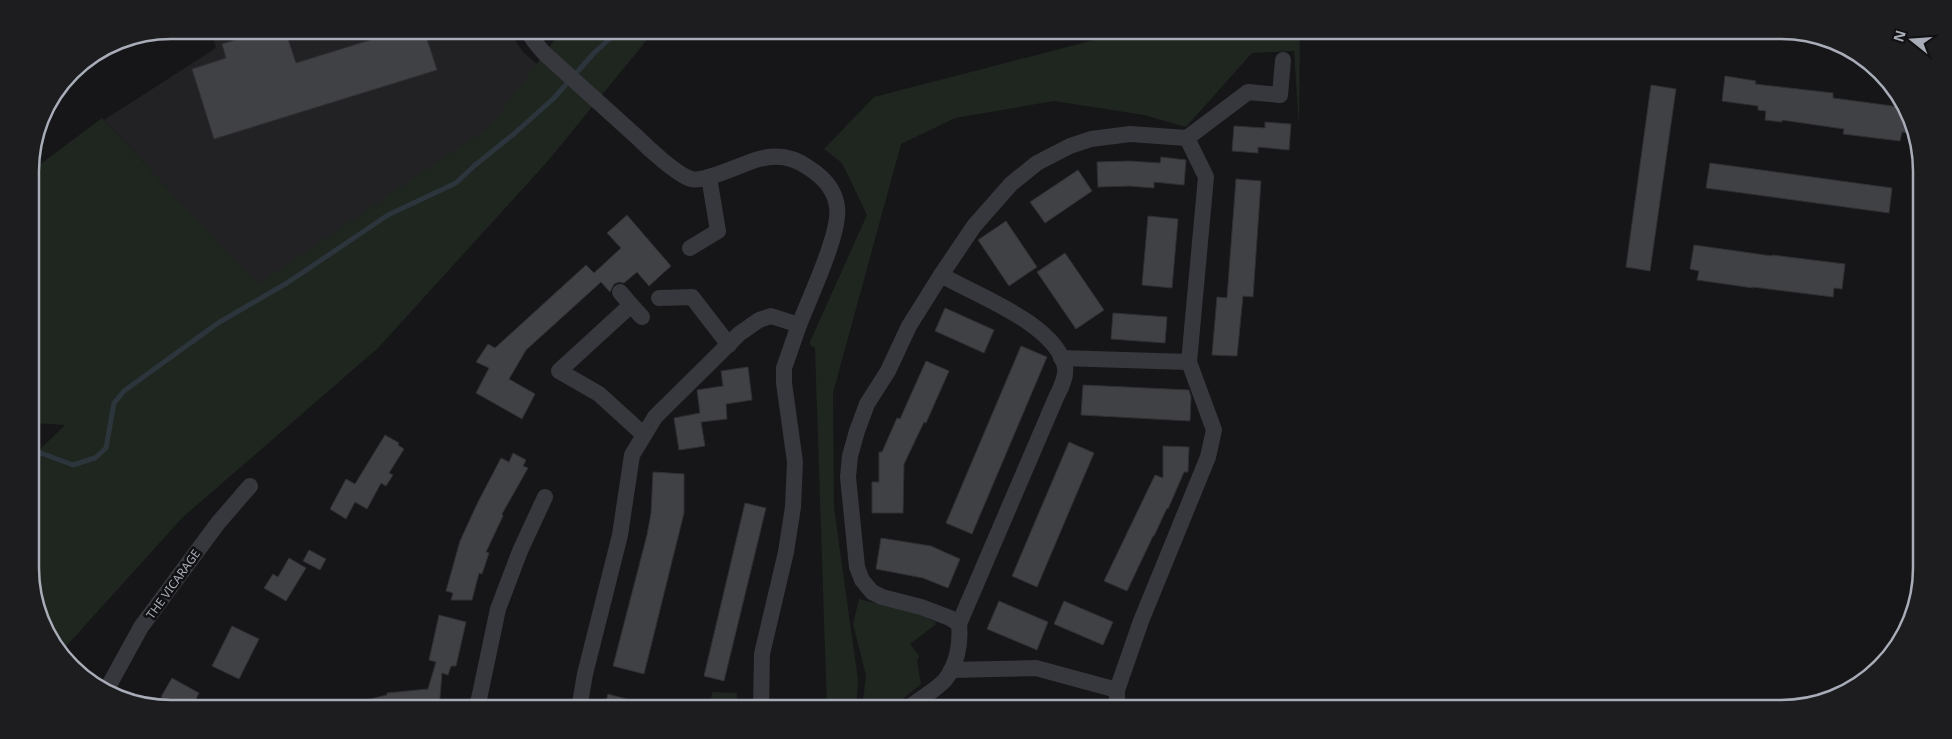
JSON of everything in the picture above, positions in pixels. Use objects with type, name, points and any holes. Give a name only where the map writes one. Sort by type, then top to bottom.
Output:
[{"type":"street","points":[[533,39],[544,53],[664,162],[691,180],[710,177],[760,158],[782,156],[801,162],[821,176],[830,188],[837,207],[834,230],[820,273],[784,368],[784,383],[795,462],[793,507],[786,552],[762,654],[761,700]]},
{"type":"street","points":[[959,624],[950,618],[921,606],[882,597],[867,588],[857,566],[848,477],[850,456],[856,431],[867,404],[888,371],[909,326],[974,226],[1011,184],[1037,164],[1070,146],[1109,136],[1130,134],[1187,138],[1248,92],[1280,96],[1283,60]]},
{"type":"street","points":[[1117,700],[1117,690],[1141,622],[1208,457],[1214,430],[1189,362],[1206,177],[1187,138]]},
{"type":"street","points":[[690,248],[718,231],[710,177]]},
{"type":"street","points":[[920,700],[944,681],[951,670],[960,638],[959,624],[1064,378],[1065,368],[1061,358],[1043,333],[1032,323],[941,275]]},
{"type":"street","points":[[620,292],[642,317]]},
{"type":"street","points":[[658,298],[692,297],[729,345]]},
{"type":"street","points":[[631,305],[559,371],[599,394],[644,435]]},
{"type":"street","points":[[581,700],[585,674],[620,535],[632,455],[655,417],[752,325],[770,316],[799,325]]},
{"type":"street","points":[[1061,358],[1189,362]]},
{"type":"street","name":"THE VICARAGE","points":[[110,685],[141,627],[218,523],[250,486]]},
{"type":"street","points":[[477,700],[498,609],[520,550],[546,497]]},
{"type":"street","points":[[951,670],[1036,668],[1117,690]]},
{"type":"shaded area","points":[[213,39],[514,39],[523,52],[577,98],[288,318],[104,120],[216,48]]},
{"type":"shaded area","points":[[555,39],[648,39],[547,162],[378,348],[182,518],[66,647],[52,626],[41,594],[39,577],[39,450],[65,425],[39,423],[39,165],[102,118],[257,284],[489,128]]},
{"type":"shaded area","points":[[1098,39],[1300,39],[1299,127],[1294,51],[1252,53],[1186,127],[1144,115],[1054,101],[955,118],[901,144],[833,393],[834,508],[858,680],[857,700],[827,700],[815,348],[809,344],[867,215],[842,163],[824,149],[874,97]]},
{"type":"shaded area","points":[[859,599],[915,613],[936,622],[935,625],[910,644],[919,656],[917,661],[921,684],[901,700],[863,700],[866,675],[853,624]]},
{"type":"shaded area","points":[[712,692],[737,693],[737,700],[711,700]]},
{"type":"building","points":[[238,39],[288,39],[296,63],[373,39],[427,39],[437,70],[214,139],[192,69],[226,58],[222,44]]},
{"type":"building","points":[[1725,76],[1756,81],[1755,84],[1833,93],[1833,98],[1897,107],[1908,133],[1902,132],[1900,141],[1843,134],[1844,129],[1782,120],[1782,122],[1765,120],[1766,111],[1758,110],[1758,106],[1722,101]]},
{"type":"building","points":[[1651,85],[1676,89],[1650,271],[1626,267]]},
{"type":"building","points":[[1265,122],[1291,124],[1289,150],[1258,147],[1258,153],[1232,151],[1234,126],[1265,128]]},
{"type":"building","points":[[1161,157],[1186,160],[1184,185],[1154,182],[1154,188],[1129,186],[1098,187],[1097,162],[1129,161],[1160,163]]},
{"type":"building","points":[[1710,163],[1892,188],[1889,213],[1706,188]]},
{"type":"building","points":[[1078,170],[1092,191],[1045,223],[1030,202]]},
{"type":"building","points":[[1236,179],[1261,181],[1253,297],[1243,296],[1237,356],[1212,355],[1217,297],[1227,298]]},
{"type":"building","points":[[627,215],[671,266],[649,286],[637,272],[624,283],[614,284],[610,292],[601,282],[526,350],[509,379],[535,394],[522,419],[476,393],[489,368],[476,362],[488,344],[495,348],[586,265],[594,273],[621,248],[607,233]]},
{"type":"building","points":[[1148,216],[1178,219],[1172,288],[1142,285]]},
{"type":"building","points":[[1006,221],[1037,267],[1009,286],[978,240]]},
{"type":"building","points":[[1694,245],[1845,264],[1842,289],[1834,288],[1833,297],[1697,280],[1699,271],[1690,269]]},
{"type":"building","points":[[1065,253],[1104,310],[1076,329],[1037,272]]},
{"type":"building","points":[[945,308],[994,330],[984,353],[935,331]]},
{"type":"building","points":[[1113,313],[1167,317],[1165,343],[1111,339]]},
{"type":"building","points":[[1021,346],[1047,357],[972,534],[946,523]]},
{"type":"building","points":[[926,361],[949,371],[926,423],[924,422],[904,464],[903,513],[872,513],[872,482],[879,482],[879,452],[882,452],[897,418],[900,419]]},
{"type":"building","points":[[748,367],[752,400],[726,404],[727,419],[701,422],[705,446],[679,450],[674,418],[700,413],[697,390],[723,386],[721,371]]},
{"type":"building","points":[[1083,385],[1189,390],[1191,397],[1190,421],[1081,415]]},
{"type":"building","points":[[385,435],[399,443],[398,445],[404,449],[389,473],[393,475],[386,486],[381,483],[367,509],[355,502],[346,519],[330,509],[346,479],[355,484]]},
{"type":"building","points":[[1069,442],[1094,453],[1037,587],[1012,576]]},
{"type":"building","points":[[1163,446],[1189,447],[1188,472],[1184,472],[1168,509],[1127,591],[1104,581],[1155,475],[1163,478]]},
{"type":"building","points":[[513,453],[526,460],[523,466],[528,468],[502,514],[503,516],[486,552],[489,553],[482,574],[479,573],[472,600],[451,600],[453,593],[446,591],[460,541],[501,458],[509,462]]},
{"type":"building","points":[[653,472],[684,474],[684,513],[644,674],[613,666],[647,535],[651,513]]},
{"type":"building","points":[[745,503],[766,508],[724,681],[704,676]]},
{"type":"building","points":[[881,538],[931,546],[960,559],[948,588],[923,578],[876,569]]},
{"type":"building","points":[[309,550],[326,559],[320,570],[303,561]]},
{"type":"building","points":[[289,558],[306,568],[286,601],[264,588],[273,574],[278,577]]},
{"type":"building","points":[[999,601],[1048,622],[1037,650],[987,629]]},
{"type":"building","points":[[1064,601],[1113,622],[1103,645],[1054,624]]},
{"type":"building","points":[[439,615],[466,622],[456,666],[451,666],[448,675],[442,673],[440,700],[366,700],[387,695],[387,693],[428,689],[436,662],[429,660]]},
{"type":"building","points":[[232,626],[259,639],[239,679],[212,666]]},
{"type":"building","points":[[172,678],[199,693],[196,700],[165,700],[161,697]]},
{"type":"building","points":[[608,694],[630,700],[606,700]]},
{"type":"waterway","points":[[39,455],[41,453],[73,465],[95,458],[106,448],[114,403],[124,391],[218,323],[287,283],[388,215],[456,183],[554,98],[594,53],[609,39]]}]
